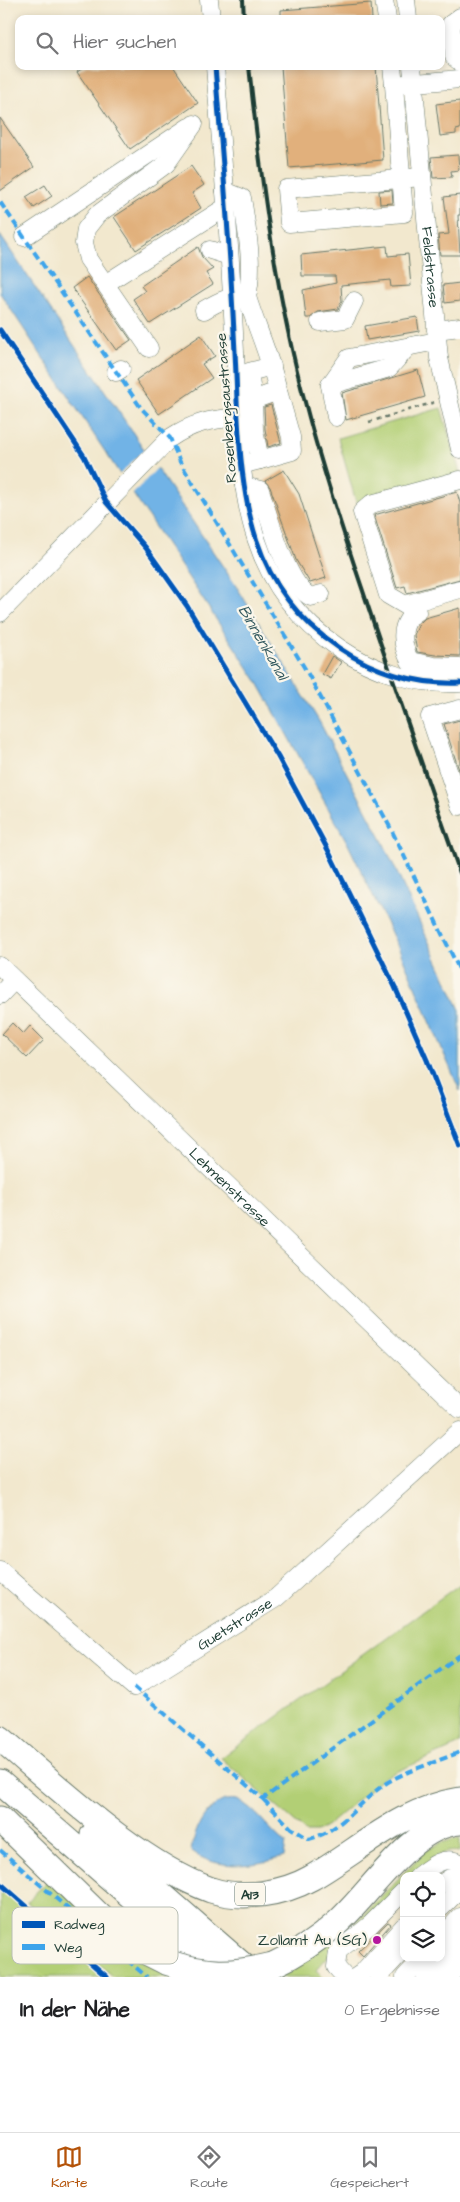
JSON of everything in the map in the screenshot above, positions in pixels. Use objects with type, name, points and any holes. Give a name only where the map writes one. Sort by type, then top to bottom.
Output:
[{"type":"highway","name":"A13","points":[[0,1738],[121,1838],[180,1876],[213,1890],[250,1894],[267,1893],[287,1888],[308,1880],[375,1835],[413,1813],[447,1802],[460,1800]]},
{"type":"highway","points":[[0,1755],[274,1966]]},
{"type":"highway","points":[[0,1782],[144,1907]]},
{"type":"highway","points":[[0,1819],[90,1907]]},
{"type":"highway","points":[[173,1964],[193,1970],[217,1973],[246,1972],[274,1966],[337,1922],[414,1843],[432,1830],[449,1823],[460,1822]]},
{"type":"highway","points":[[178,1937],[224,1977]]},
{"type":"main road","points":[[427,1977],[460,1939]]},
{"type":"main road","points":[[446,1977],[460,1962]]},
{"type":"street","points":[[210,0],[211,15]]},
{"type":"street","points":[[384,0],[386,15]]},
{"type":"street","points":[[406,0],[408,15]]},
{"type":"street","points":[[460,17],[451,24],[454,57],[460,62]]},
{"type":"street","name":"Rosenbergsaustrasse","points":[[215,70],[229,256],[239,297],[238,417],[241,465],[252,526],[261,554],[273,579],[296,612],[316,633],[353,658],[383,672],[432,682],[460,683]]},
{"type":"street","points":[[392,70],[394,85],[401,179],[404,213],[289,223],[286,189],[401,179],[422,177]]},
{"type":"street","points":[[394,85],[412,75],[460,79]]},
{"type":"street","name":"Feldstrasse","points":[[412,75],[422,177],[428,292],[448,398],[460,449]]},
{"type":"street","points":[[24,237],[181,131],[219,112]]},
{"type":"street","points":[[149,348],[88,259],[84,243],[86,229],[97,215],[166,164],[194,124]]},
{"type":"street","points":[[105,284],[225,199],[242,198],[247,228],[250,281],[239,297],[220,300],[204,310]]},
{"type":"street","points":[[210,250],[229,256]]},
{"type":"street","points":[[239,297],[275,379],[291,437],[292,451],[241,465]]},
{"type":"street","points":[[320,322],[346,319],[354,301]]},
{"type":"street","points":[[336,417],[330,385],[349,358],[408,347],[460,327]]},
{"type":"street","points":[[260,460],[254,430],[249,372],[275,379]]},
{"type":"street","points":[[252,391],[275,379]]},
{"type":"street","points":[[0,613],[163,444],[186,427],[211,419],[238,417]]},
{"type":"street","points":[[460,480],[371,504],[362,512],[388,595],[405,605],[460,589]]},
{"type":"street","points":[[244,486],[260,490],[282,556],[304,593],[311,597],[321,594]]},
{"type":"street","points":[[442,606],[460,601]]},
{"type":"street","points":[[417,612],[410,616],[405,625],[402,642],[410,661],[434,666],[460,667]]},
{"type":"street","points":[[460,709],[430,717],[460,806]]},
{"type":"street","name":"Lehmenstrasse","points":[[0,966],[460,1409]]},
{"type":"street","points":[[0,995],[14,980]]},
{"type":"street","name":"Guetstrasse","points":[[0,1571],[134,1687],[276,1598],[460,1431]]},
{"type":"street","points":[[274,1966],[318,1947],[332,1936],[421,1849],[439,1839],[460,1835]]},
{"type":"street","points":[[423,1872],[433,1864],[445,1860],[460,1863]]},
{"type":"street","points":[[445,1881],[450,1878],[460,1878]]},
{"type":"street","points":[[445,1904],[460,1889]]},
{"type":"street","points":[[345,1977],[336,1966],[335,1958],[338,1952],[370,1925],[400,1895]]},
{"type":"street","points":[[445,1934],[460,1918]]},
{"type":"street","points":[[356,1977],[362,1973],[400,1930]]},
{"type":"street","points":[[378,1977],[400,1953]]},
{"type":"street","points":[[405,1977],[419,1962]]},
{"type":"path","points":[[369,422],[448,398]]},
{"type":"green space","points":[[441,408],[460,473],[356,502],[338,438]]},
{"type":"green space","points":[[460,1584],[460,1744],[384,1777],[327,1826],[317,1832],[306,1832],[221,1758]]},
{"type":"green space","points":[[460,1839],[460,1852],[451,1852],[436,1857],[418,1872],[405,1872],[424,1852],[440,1843]]},
{"type":"green space","points":[[400,1877],[400,1889],[340,1943],[316,1970],[323,1977],[279,1977],[272,1971],[352,1926]]},
{"type":"green space","points":[[49,1879],[90,1907],[33,1907],[27,1902]]},
{"type":"green space","points":[[0,1887],[23,1907],[12,1907],[12,1964],[87,1964],[102,1977],[0,1977]]},
{"type":"green space","points":[[98,1964],[172,1964],[191,1977],[113,1977]]},
{"type":"water","name":"Binnenkanal","points":[[0,235],[238,589],[319,721],[383,842],[460,1010],[460,1091],[399,949],[347,842],[257,681],[0,293]]},
{"type":"water","points":[[225,1800],[237,1800],[250,1808],[286,1843],[284,1857],[261,1863],[236,1865],[212,1862],[191,1851],[195,1835],[206,1814],[211,1808]]},
{"type":"pier","points":[[146,448],[158,467],[131,496],[118,476]]},
{"type":"building","points":[[371,3],[372,15],[281,15],[281,10]]},
{"type":"building","points":[[80,70],[176,70],[198,103],[130,149],[77,72]]},
{"type":"building","points":[[281,70],[376,70],[383,160],[289,168]]},
{"type":"building","points":[[460,101],[460,129],[456,130],[456,134],[440,136],[436,104]]},
{"type":"building","points":[[0,118],[34,167],[0,191]]},
{"type":"building","points":[[458,155],[459,170],[451,171],[452,177],[433,178],[431,157]]},
{"type":"building","points":[[191,166],[204,185],[192,193],[201,208],[136,250],[114,217]]},
{"type":"building","points":[[45,185],[52,196],[34,208],[26,197]]},
{"type":"building","points":[[392,190],[393,203],[380,204],[379,191]]},
{"type":"building","points":[[460,195],[460,215],[458,215],[460,255],[440,255],[438,235],[449,234],[444,197]]},
{"type":"building","points":[[387,246],[388,256],[408,254],[411,286],[391,287],[390,280],[341,285],[342,301],[338,309],[318,312],[310,318],[306,318],[303,290],[336,283],[335,276],[302,276],[301,255]]},
{"type":"building","points":[[198,247],[202,257],[213,269],[206,273],[213,284],[150,324],[133,299],[145,291],[141,286]]},
{"type":"building","points":[[87,277],[131,340],[116,350],[72,288]]},
{"type":"building","points":[[460,283],[460,301],[445,303],[443,285]]},
{"type":"building","points":[[417,317],[419,331],[367,340],[365,326]]},
{"type":"building","points":[[201,335],[215,356],[202,364],[212,378],[159,414],[136,380]]},
{"type":"building","points":[[418,370],[425,397],[346,420],[342,393]]},
{"type":"building","points":[[271,405],[281,443],[268,447],[264,407]]},
{"type":"building","points":[[284,470],[299,494],[326,578],[310,583],[296,560],[270,487],[265,481]]},
{"type":"building","points":[[457,492],[460,503],[460,579],[407,593],[405,586],[397,588],[374,515]]},
{"type":"building","points":[[460,608],[460,656],[417,652],[414,635],[419,624],[425,618]]},
{"type":"building","points":[[332,656],[341,662],[331,679],[322,674]]},
{"type":"building","points":[[460,720],[460,773],[444,724]]},
{"type":"building","points":[[12,1023],[23,1034],[30,1026],[44,1040],[27,1058],[2,1034]]},
{"type":"building","points":[[388,1922],[391,1924],[363,1956],[358,1951]]},
{"type":"railway","points":[[243,0],[244,15]]},
{"type":"railway","points":[[249,70],[259,152],[278,280],[295,364],[306,406],[347,545],[460,873]]},
{"type":"marked path","points":[[0,202],[141,408],[170,438],[180,462],[307,672],[391,829],[460,971]]},
{"type":"marked path","points":[[134,1687],[263,1799],[460,1655]]},
{"type":"marked path","points":[[263,1799],[291,1828],[309,1839],[321,1835],[341,1822],[388,1782],[460,1752]]},
{"type":"marked path","points":[[0,1850],[66,1907]]},
{"type":"marked path","points":[[132,1964],[147,1977]]},
{"type":"cycle path","points":[[215,70],[228,238],[239,438],[248,507],[256,540],[269,570],[286,598],[309,624],[339,648],[367,664],[396,675],[428,682],[460,683]]},
{"type":"cycle path","points":[[0,330],[84,456],[106,502],[146,548],[187,606],[278,757],[328,850],[395,987],[427,1060],[460,1146]]},
{"type":"cycle path","points":[[0,1883],[27,1907]]},
{"type":"cycle path","points":[[92,1964],[107,1977]]},
{"type":"place","name":"Zollamt Au (SG)","points":[[377,1940]]}]
